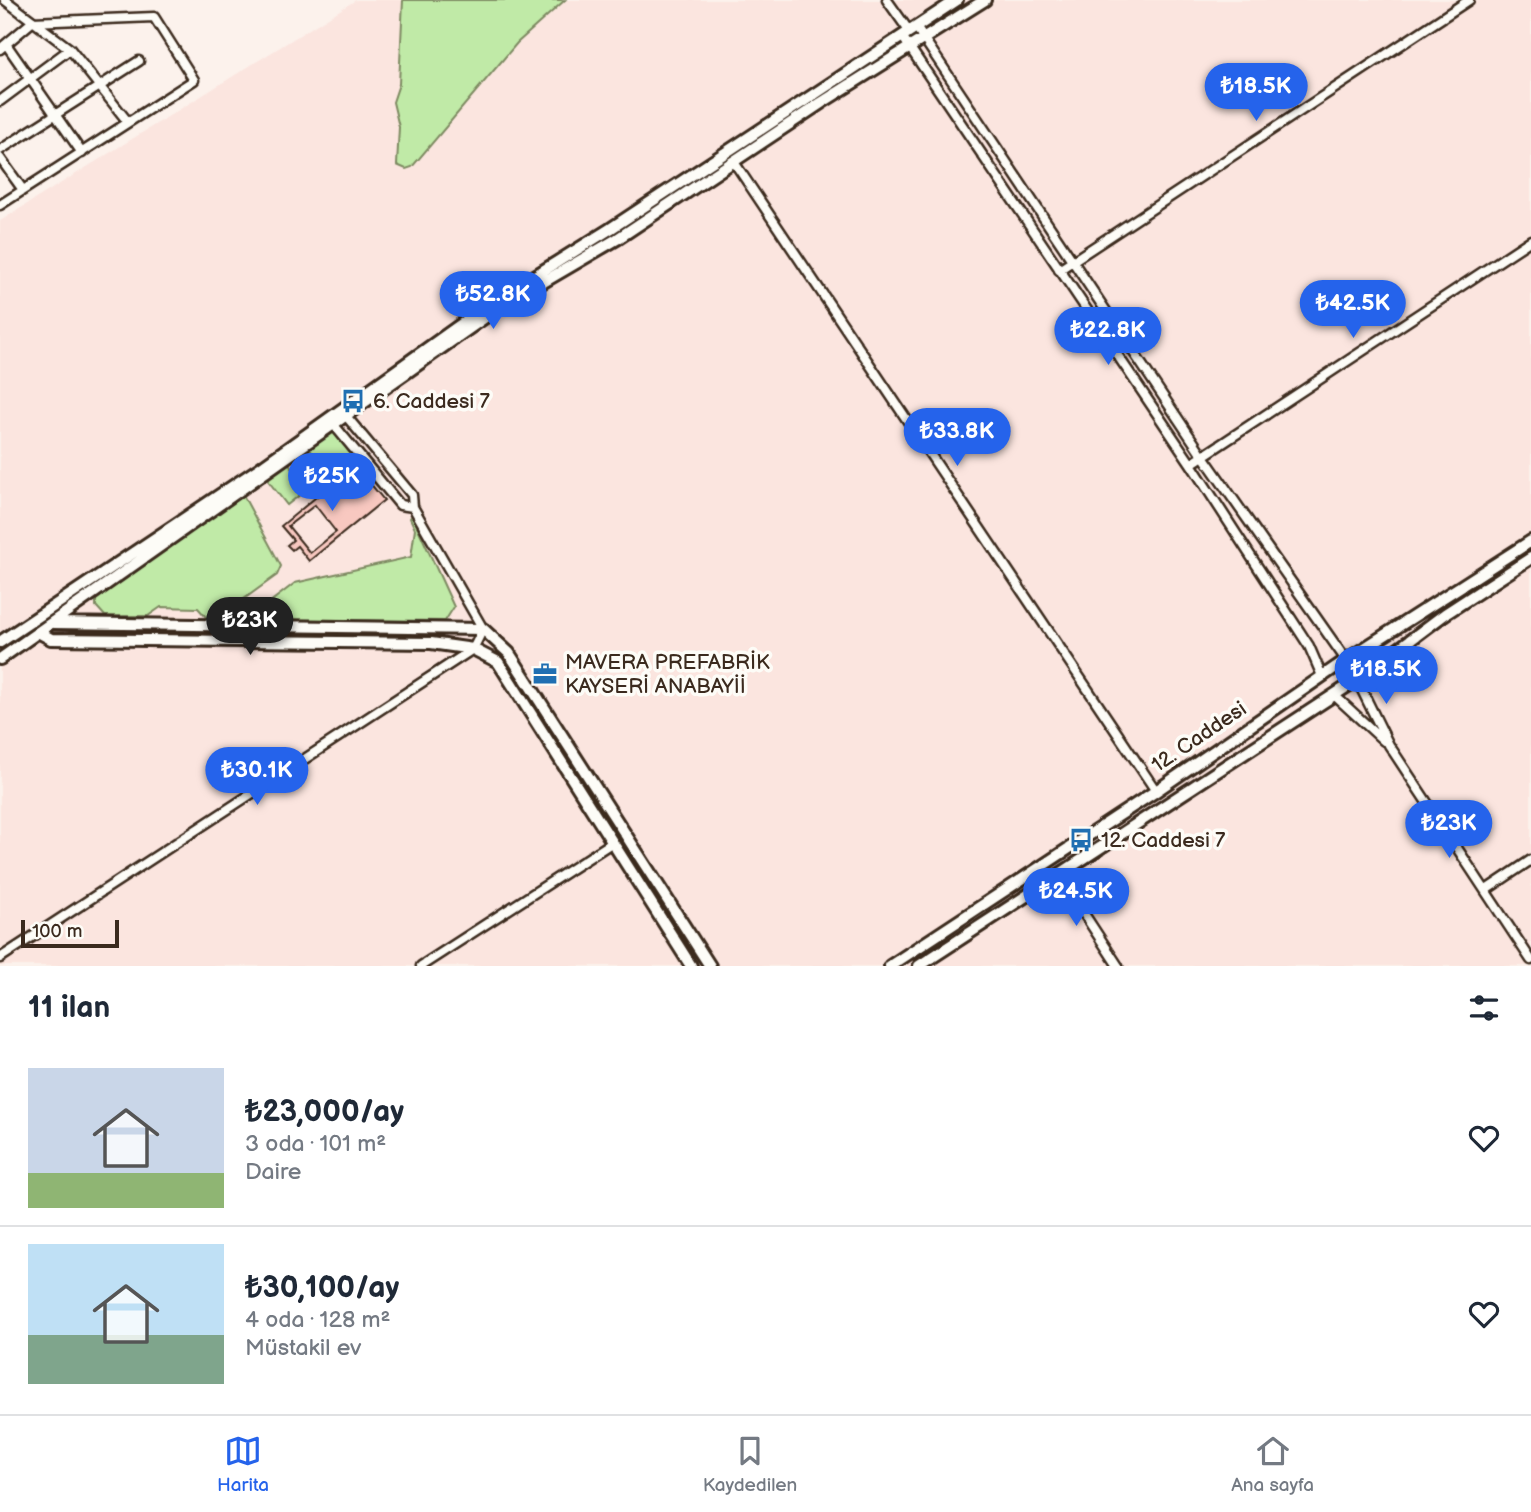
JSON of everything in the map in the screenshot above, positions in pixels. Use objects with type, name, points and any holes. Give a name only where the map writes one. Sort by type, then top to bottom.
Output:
[{"type":"street","points":[[5,0],[70,49],[128,122]]},
{"type":"street","points":[[887,0],[909,31],[925,40],[1203,456],[1346,660],[1389,745],[1531,960]]},
{"type":"street","points":[[0,642],[257,470],[488,305],[610,229],[957,0]]},
{"type":"street","points":[[0,659],[495,311],[617,239],[985,0]]},
{"type":"street","points":[[1059,270],[1469,0]]},
{"type":"street","points":[[0,205],[82,153],[194,80],[154,17],[32,22],[3,46],[82,153]]},
{"type":"street","points":[[909,31],[911,48],[1191,464],[1309,646],[1334,695],[1389,745]]},
{"type":"street","points":[[0,101],[70,49]]},
{"type":"street","points":[[0,150],[139,61]]},
{"type":"street","points":[[0,158],[23,190]]},
{"type":"street","points":[[734,162],[1156,791]]},
{"type":"street","points":[[1191,464],[1531,240]]},
{"type":"street","points":[[346,416],[412,495],[413,507],[483,629],[509,653],[710,966]]},
{"type":"street","points":[[334,425],[400,505],[413,507]]},
{"type":"street","name":"12. Caddesi","points":[[890,966],[1156,791],[1346,660],[1531,541]]},
{"type":"street","name":"12. Caddesi","points":[[919,966],[1357,680],[1445,614],[1531,558]]},
{"type":"street","points":[[54,623],[483,629]]},
{"type":"street","points":[[0,958],[473,649],[483,629]]},
{"type":"street","points":[[40,633],[51,639],[431,643],[473,649],[498,662],[691,966]]},
{"type":"street","points":[[421,966],[624,834]]},
{"type":"street","points":[[1486,890],[1531,860]]},
{"type":"street","points":[[1058,874],[1118,966]]},
{"type":"shaded area","points":[[356,0],[1531,0],[1531,966],[0,966],[0,221]]},
{"type":"green space","points":[[403,0],[565,0],[517,43],[412,167],[406,169],[397,165],[399,127],[393,102],[399,84]]},
{"type":"green space","points":[[333,430],[356,459],[335,475],[328,465],[324,468],[309,448]]},
{"type":"green space","points":[[287,461],[305,484],[298,490],[301,494],[287,505],[266,478]]},
{"type":"green space","points":[[243,495],[281,566],[277,575],[219,617],[206,617],[198,608],[161,607],[148,616],[105,616],[96,606],[96,598]]},
{"type":"green space","points":[[412,515],[454,607],[445,621],[248,619],[295,583],[411,557],[415,529],[410,518]]},
{"type":"building","points":[[355,465],[384,500],[309,561],[297,546],[292,550],[287,545],[293,540],[281,526]],"holes":[[[315,505],[336,532],[310,553],[288,526]]]},
{"type":"place","name":"6. Caddesi 7","points":[[353,401]]},
{"type":"place","name":"MAVERA PREFABRİK KAYSERİ ANABAYİİ","points":[[545,674]]},
{"type":"place","name":"12. Caddesi 7","points":[[1081,840]]}]
